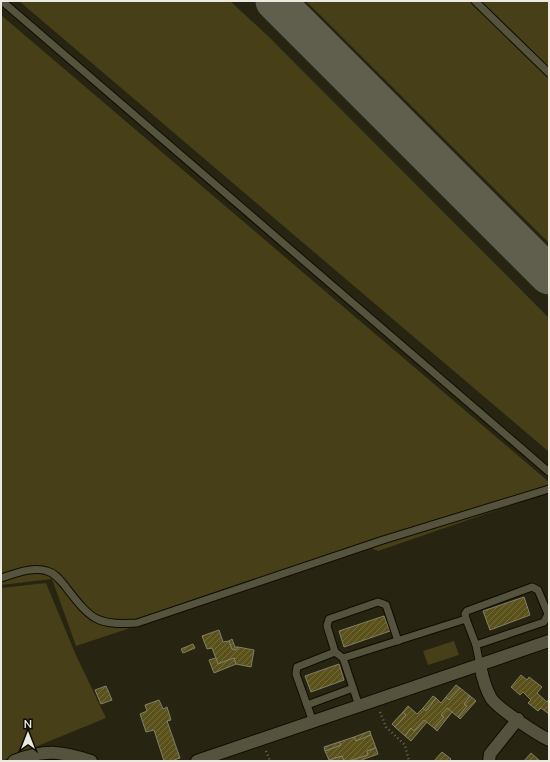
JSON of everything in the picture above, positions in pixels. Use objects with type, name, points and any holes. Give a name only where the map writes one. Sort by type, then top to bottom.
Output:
[{"type":"street","points":[[197,761],[549,641]]},
{"type":"street","points":[[480,665],[487,691],[493,700],[534,732],[549,740]]},
{"type":"street","points":[[489,761],[490,754],[518,719]]},
{"type":"street","points":[[14,761],[30,755],[53,751],[65,752],[91,761]]},
{"type":"lane","points":[[2,1],[549,472]]},
{"type":"lane","points":[[475,1],[549,73]]},
{"type":"lane","points":[[1,578],[37,570],[47,571],[59,578],[82,608],[97,620],[114,625],[137,624],[383,540],[549,489]]},
{"type":"lane","points":[[476,645],[544,622],[548,614],[538,590],[532,587],[467,611],[465,614],[466,619],[476,645],[480,665]]},
{"type":"lane","points":[[359,706],[343,658],[335,652],[327,626],[329,619],[378,602],[386,605],[398,641]]},
{"type":"lane","points":[[343,658],[466,619]]},
{"type":"lane","points":[[313,722],[296,674],[297,667],[335,652]]},
{"type":"lane","points":[[307,705],[353,688]]},
{"type":"path","points":[[376,700],[383,722],[405,745],[409,761]]},
{"type":"shaded area","points":[[19,1],[230,1],[268,36],[549,318],[549,452]]},
{"type":"shaded area","points":[[306,1],[549,1],[549,243]]},
{"type":"shaded area","points":[[1,15],[549,482],[549,492],[378,551],[371,548],[76,646],[52,579],[1,585]]},
{"type":"shaded area","points":[[46,583],[75,653],[106,718],[1,761],[1,588]]},
{"type":"shaded area","points":[[454,641],[459,655],[428,665],[423,651]]},
{"type":"building","points":[[524,597],[530,615],[490,630],[483,611]]},
{"type":"building","points":[[384,616],[390,631],[344,647],[339,631]]},
{"type":"building","points":[[219,630],[223,642],[229,641],[232,649],[236,650],[238,647],[254,650],[251,667],[236,664],[234,658],[218,664],[212,648],[207,649],[202,636]]},
{"type":"building","points":[[232,639],[235,647],[238,647],[236,650],[232,649],[229,641]]},
{"type":"building","points":[[193,644],[195,648],[183,653],[181,649]]},
{"type":"building","points":[[216,658],[218,664],[234,658],[236,664],[214,673],[209,660]]},
{"type":"building","points":[[339,664],[344,680],[311,692],[305,676]]},
{"type":"building","points":[[521,675],[527,680],[529,677],[542,687],[537,693],[547,702],[549,699],[549,714],[541,708],[538,711],[528,703],[531,700],[523,692],[520,695],[511,687]]},
{"type":"building","points":[[456,685],[460,688],[449,700],[446,697]]},
{"type":"building","points":[[106,686],[112,700],[101,704],[95,690]]},
{"type":"building","points":[[460,688],[470,696],[464,704],[467,706],[458,717],[447,708],[441,715],[444,717],[434,728],[424,720],[414,731],[411,728],[405,736],[395,727],[406,715],[403,712],[408,706],[417,714],[423,708],[426,711],[436,698],[441,703],[446,697],[449,700]]},
{"type":"building","points":[[433,696],[436,698],[426,711],[423,708]]},
{"type":"building","points":[[470,696],[476,701],[460,719],[458,717],[467,706],[464,704]]},
{"type":"building","points":[[159,700],[163,709],[167,707],[171,720],[167,721],[180,758],[171,761],[164,761],[154,730],[146,732],[140,714],[147,711],[145,705]]},
{"type":"building","points":[[447,708],[452,712],[437,731],[434,728],[444,717],[441,715]]},
{"type":"building","points":[[403,712],[406,715],[395,727],[392,724]]},
{"type":"building","points":[[424,720],[427,722],[411,741],[405,736],[411,728],[414,731]]},
{"type":"building","points":[[370,731],[371,735],[356,741],[354,737]]},
{"type":"building","points":[[371,735],[376,748],[367,751],[368,755],[349,761],[344,761],[342,756],[329,760],[325,751],[341,745],[339,742],[354,737],[356,741]]},
{"type":"building","points":[[339,742],[341,745],[325,751],[324,747]]},
{"type":"building","points":[[376,748],[378,754],[359,761],[349,761],[368,755],[367,751]]},
{"type":"building","points":[[442,752],[451,759],[449,761],[434,761]]},
{"type":"building","points":[[531,753],[540,761],[524,761]]},
{"type":"building","points":[[342,756],[344,761],[329,761],[329,760]]},
{"type":"taxiway","points":[[275,1],[549,275]]}]
